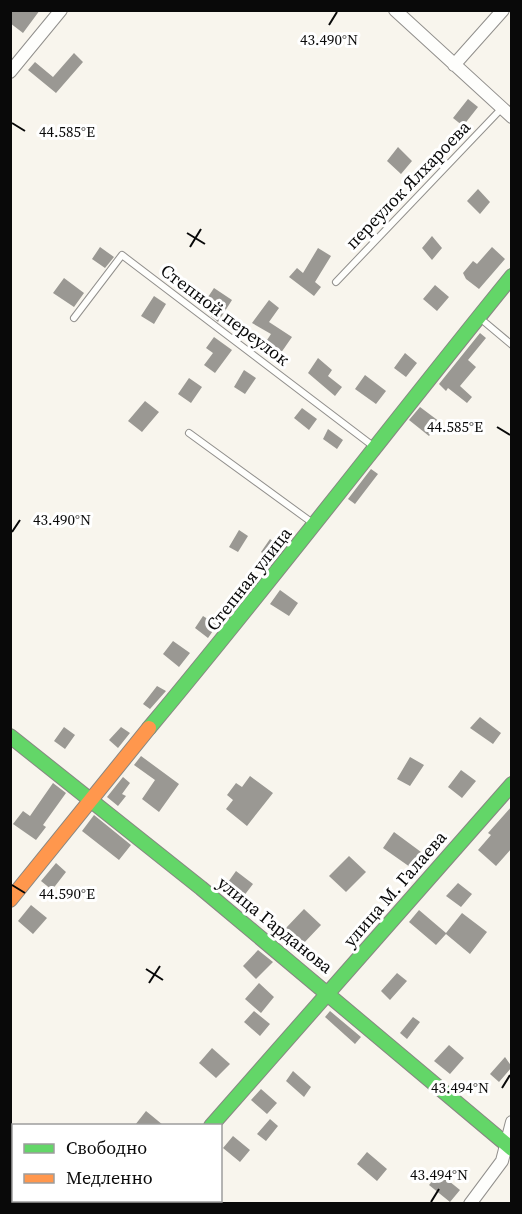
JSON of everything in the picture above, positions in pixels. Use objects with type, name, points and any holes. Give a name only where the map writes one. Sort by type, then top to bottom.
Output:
[{"type":"street","points":[[10,72],[61,10]]},
{"type":"street","points":[[395,10],[507,113]]},
{"type":"street","points":[[454,64],[503,10]]},
{"type":"street","name":"Степная улица","points":[[10,900],[56,845],[91,797],[173,702],[374,446],[512,276]]},
{"type":"street","name":"улица Гарданова","points":[[10,736],[91,797],[328,992],[508,1146]]},
{"type":"street","name":"улица М. Галаева","points":[[212,1124],[512,784]]},
{"type":"street","points":[[470,1203],[502,1161],[508,1146],[512,1122]]},
{"type":"lane","name":"переулок Ялхароева","points":[[336,282],[507,113]]},
{"type":"lane","name":"Степной переулок","points":[[74,318],[122,255],[374,446]]},
{"type":"lane","points":[[478,316],[512,345]]},
{"type":"lane","points":[[189,433],[315,524]]},
{"type":"building","points":[[10,10],[40,10],[23,33],[10,23]]},
{"type":"building","points":[[74,53],[83,62],[56,93],[28,70],[35,62],[53,77]]},
{"type":"building","points":[[468,99],[478,107],[463,126],[453,118]]},
{"type":"building","points":[[398,147],[412,161],[401,174],[387,161]]},
{"type":"building","points":[[478,189],[490,202],[480,214],[467,201]]},
{"type":"building","points":[[432,236],[442,248],[432,260],[422,248]]},
{"type":"building","points":[[100,247],[114,257],[105,268],[92,259]]},
{"type":"building","points":[[492,247],[505,259],[479,289],[466,279],[463,273],[473,261],[477,264]]},
{"type":"building","points":[[318,248],[331,256],[315,282],[321,287],[314,296],[289,277],[297,268],[303,273]]},
{"type":"building","points":[[64,278],[84,293],[74,307],[53,293]]},
{"type":"building","points":[[435,285],[449,297],[437,311],[423,299]]},
{"type":"building","points":[[214,288],[232,300],[218,322],[211,316],[219,304],[208,297]]},
{"type":"building","points":[[154,296],[166,304],[154,324],[141,316]]},
{"type":"building","points":[[269,300],[279,308],[269,322],[292,337],[276,360],[261,349],[271,334],[252,323]]},
{"type":"building","points":[[480,333],[486,338],[468,360],[476,367],[460,386],[472,397],[467,403],[448,388],[446,391],[439,384]]},
{"type":"building","points":[[214,337],[232,350],[215,373],[204,365],[213,353],[206,348]]},
{"type":"building","points":[[405,353],[417,363],[406,377],[394,368]]},
{"type":"building","points":[[318,358],[332,370],[328,376],[342,387],[335,396],[308,373]]},
{"type":"building","points":[[244,370],[256,378],[245,394],[234,387]]},
{"type":"building","points":[[365,375],[386,391],[376,404],[355,389]]},
{"type":"building","points":[[189,378],[202,387],[191,403],[178,394]]},
{"type":"building","points":[[145,401],[159,412],[142,432],[128,421]]},
{"type":"building","points":[[420,407],[440,422],[429,436],[409,420]]},
{"type":"building","points":[[302,408],[317,419],[309,430],[294,418]]},
{"type":"building","points":[[328,429],[343,440],[337,449],[323,439]]},
{"type":"building","points":[[371,469],[378,474],[355,504],[348,499]]},
{"type":"building","points":[[239,530],[248,536],[238,552],[229,547]]},
{"type":"building","points":[[270,539],[280,546],[271,559],[261,552]]},
{"type":"building","points":[[280,590],[298,603],[289,616],[270,604]]},
{"type":"building","points":[[203,616],[217,625],[208,638],[195,628]]},
{"type":"building","points":[[173,641],[190,653],[179,667],[163,654]]},
{"type":"building","points":[[157,686],[166,691],[150,709],[143,704]]},
{"type":"building","points":[[480,717],[501,733],[493,744],[470,728]]},
{"type":"building","points":[[64,727],[75,735],[65,749],[54,741]]},
{"type":"building","points":[[121,727],[130,733],[118,748],[109,740]]},
{"type":"building","points":[[141,756],[179,784],[159,812],[142,799],[155,780],[134,765]]},
{"type":"building","points":[[410,757],[424,765],[410,786],[397,779]]},
{"type":"building","points":[[461,770],[476,781],[462,798],[448,787]]},
{"type":"building","points":[[250,776],[273,793],[247,826],[226,809],[233,800],[227,795],[236,783],[242,787]]},
{"type":"building","points":[[123,777],[130,783],[122,794],[126,796],[118,806],[107,797]]},
{"type":"building","points":[[53,783],[66,793],[43,825],[46,827],[36,840],[13,824],[23,811],[30,816]]},
{"type":"building","points":[[512,806],[512,848],[496,866],[478,850],[491,835],[488,833]]},
{"type":"building","points":[[94,815],[131,845],[119,860],[82,831]]},
{"type":"building","points":[[394,832],[421,852],[410,867],[383,848]]},
{"type":"building","points":[[349,856],[366,872],[346,892],[329,876]]},
{"type":"building","points":[[56,863],[66,872],[52,890],[41,881]]},
{"type":"building","points":[[236,871],[253,884],[243,897],[226,885]]},
{"type":"building","points":[[458,883],[472,894],[461,907],[446,896]]},
{"type":"building","points":[[31,905],[47,918],[33,934],[18,921]]},
{"type":"building","points":[[304,909],[321,925],[302,945],[285,929]]},
{"type":"building","points":[[419,910],[446,933],[462,913],[487,932],[470,954],[446,934],[436,945],[409,922]]},
{"type":"building","points":[[258,950],[273,962],[256,979],[243,966]]},
{"type":"building","points":[[397,973],[407,981],[390,1000],[381,991]]},
{"type":"building","points":[[259,983],[274,997],[261,1013],[245,999]]},
{"type":"building","points":[[254,1011],[270,1024],[260,1036],[244,1022]]},
{"type":"building","points":[[330,1011],[361,1037],[355,1044],[325,1017]]},
{"type":"building","points":[[413,1017],[420,1022],[407,1039],[400,1033]]},
{"type":"building","points":[[449,1045],[464,1058],[450,1074],[434,1061]]},
{"type":"building","points":[[212,1048],[230,1064],[216,1078],[199,1063]]},
{"type":"building","points":[[505,1057],[512,1067],[499,1082],[490,1074]]},
{"type":"building","points":[[293,1071],[311,1087],[304,1097],[286,1081]]},
{"type":"building","points":[[261,1089],[277,1103],[267,1114],[251,1100]]},
{"type":"building","points":[[146,1111],[162,1124],[136,1124]]},
{"type":"building","points":[[270,1119],[278,1126],[266,1141],[257,1134]]},
{"type":"building","points":[[233,1136],[250,1150],[240,1162],[223,1148]]},
{"type":"building","points":[[367,1152],[387,1169],[377,1181],[357,1164]]},
{"type":"building","points":[[439,1173],[460,1190],[450,1202],[429,1185]]},
{"type":"traffic: fast","points":[[149,728],[512,276]]},
{"type":"traffic: fast","points":[[10,736],[201,888],[512,1149]]},
{"type":"traffic: fast","points":[[213,1124],[512,784]]},
{"type":"traffic: slow","points":[[10,900],[149,728]]}]
